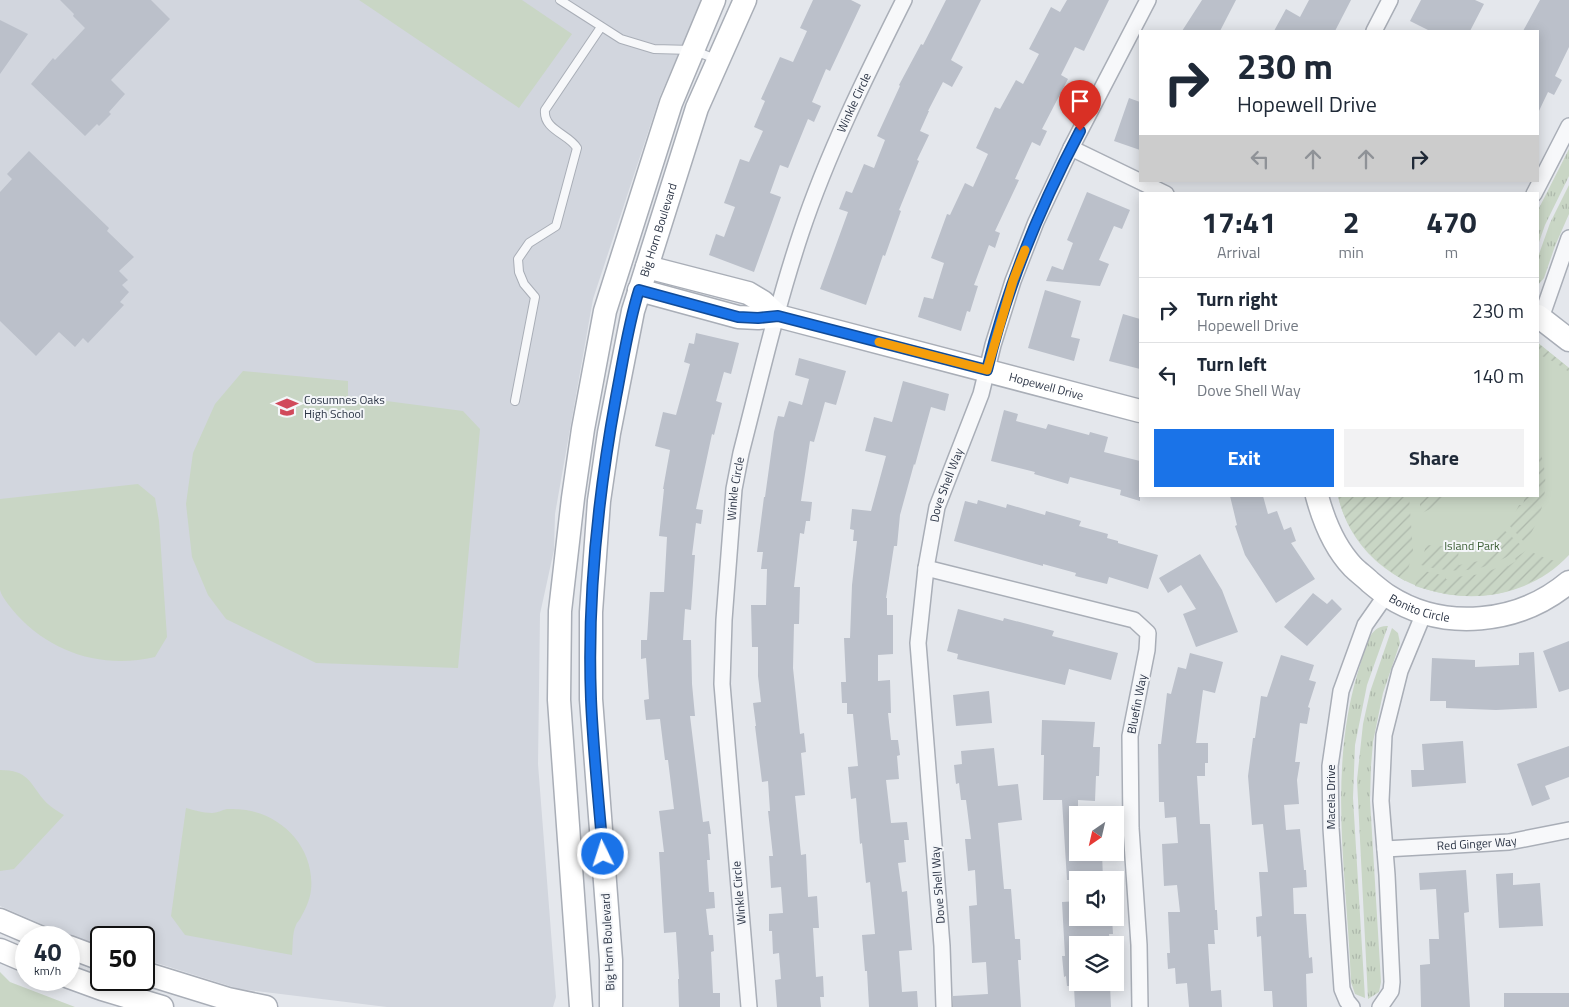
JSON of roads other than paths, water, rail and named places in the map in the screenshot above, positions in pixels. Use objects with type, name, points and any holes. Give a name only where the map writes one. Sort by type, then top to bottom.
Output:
[{"type":"main road","points":[[581,1007],[559,700],[560,611],[566,554],[583,429],[605,311],[671,103],[714,0]]},
{"type":"main road","name":"Big Horn Boulevard","points":[[611,1007],[611,960],[591,699],[591,612],[599,501],[609,433],[633,311],[639,290],[698,108],[745,0]]},
{"type":"main road","name":"Hopewell Drive","points":[[647,266],[748,293],[763,302],[778,316]]},
{"type":"main road","name":"Hopewell Drive","points":[[639,290],[738,317],[778,316],[1139,411]]},
{"type":"main road","points":[[1539,317],[1569,340]]},
{"type":"main road","name":"Bonito Circle","points":[[1317,497],[1324,522],[1338,547],[1353,567],[1386,596],[1424,613],[1457,619],[1491,618],[1524,609],[1555,594],[1569,582]]},
{"type":"main road","points":[[0,920],[15,926]]},
{"type":"main road","points":[[0,950],[15,956]]},
{"type":"main road","points":[[155,976],[228,999],[266,1007]]},
{"type":"main road","points":[[80,981],[162,1007]]},
{"type":"street","name":"Winkle Circle","points":[[749,1007],[722,684],[724,620],[734,489],[741,452],[801,232],[852,103],[904,0]]},
{"type":"street","name":"Dove Shell Way","points":[[944,1007],[941,936],[918,642],[926,568],[937,507],[981,394],[1013,281],[1036,222],[1071,148],[1148,0]]},
{"type":"street","points":[[1375,30],[1390,0]]},
{"type":"street","points":[[1535,192],[1569,126]]},
{"type":"street","points":[[1071,148],[1139,181]]},
{"type":"street","points":[[1141,182],[1162,192]]},
{"type":"street","points":[[1539,317],[1569,238]]},
{"type":"street","name":"Bluefin Way","points":[[926,568],[1134,620],[1148,633],[1147,650],[1130,736],[1131,828],[1139,945],[1140,1007]]},
{"type":"street","name":"Macela Drive","points":[[1352,1007],[1342,989],[1331,828],[1330,766],[1341,691],[1364,625],[1386,596]]},
{"type":"street","points":[[1380,1007],[1390,991],[1392,982],[1381,801],[1384,735],[1400,671],[1424,613]]},
{"type":"street","name":"Red Ginger Way","points":[[1385,849],[1509,842],[1569,830]]},
{"type":"lane","points":[[560,0],[621,39],[654,49],[692,50],[719,60]]},
{"type":"lane","points":[[515,401],[535,298],[524,284],[519,272],[518,259],[529,243],[556,226],[577,148],[574,142],[550,125],[544,117],[545,110],[601,27]]},
{"type":"place","name":"Cosumnes Oaks High School","points":[[287,407]]},
{"type":"park label","name":"Island Park","points":[[1472,546]]}]
